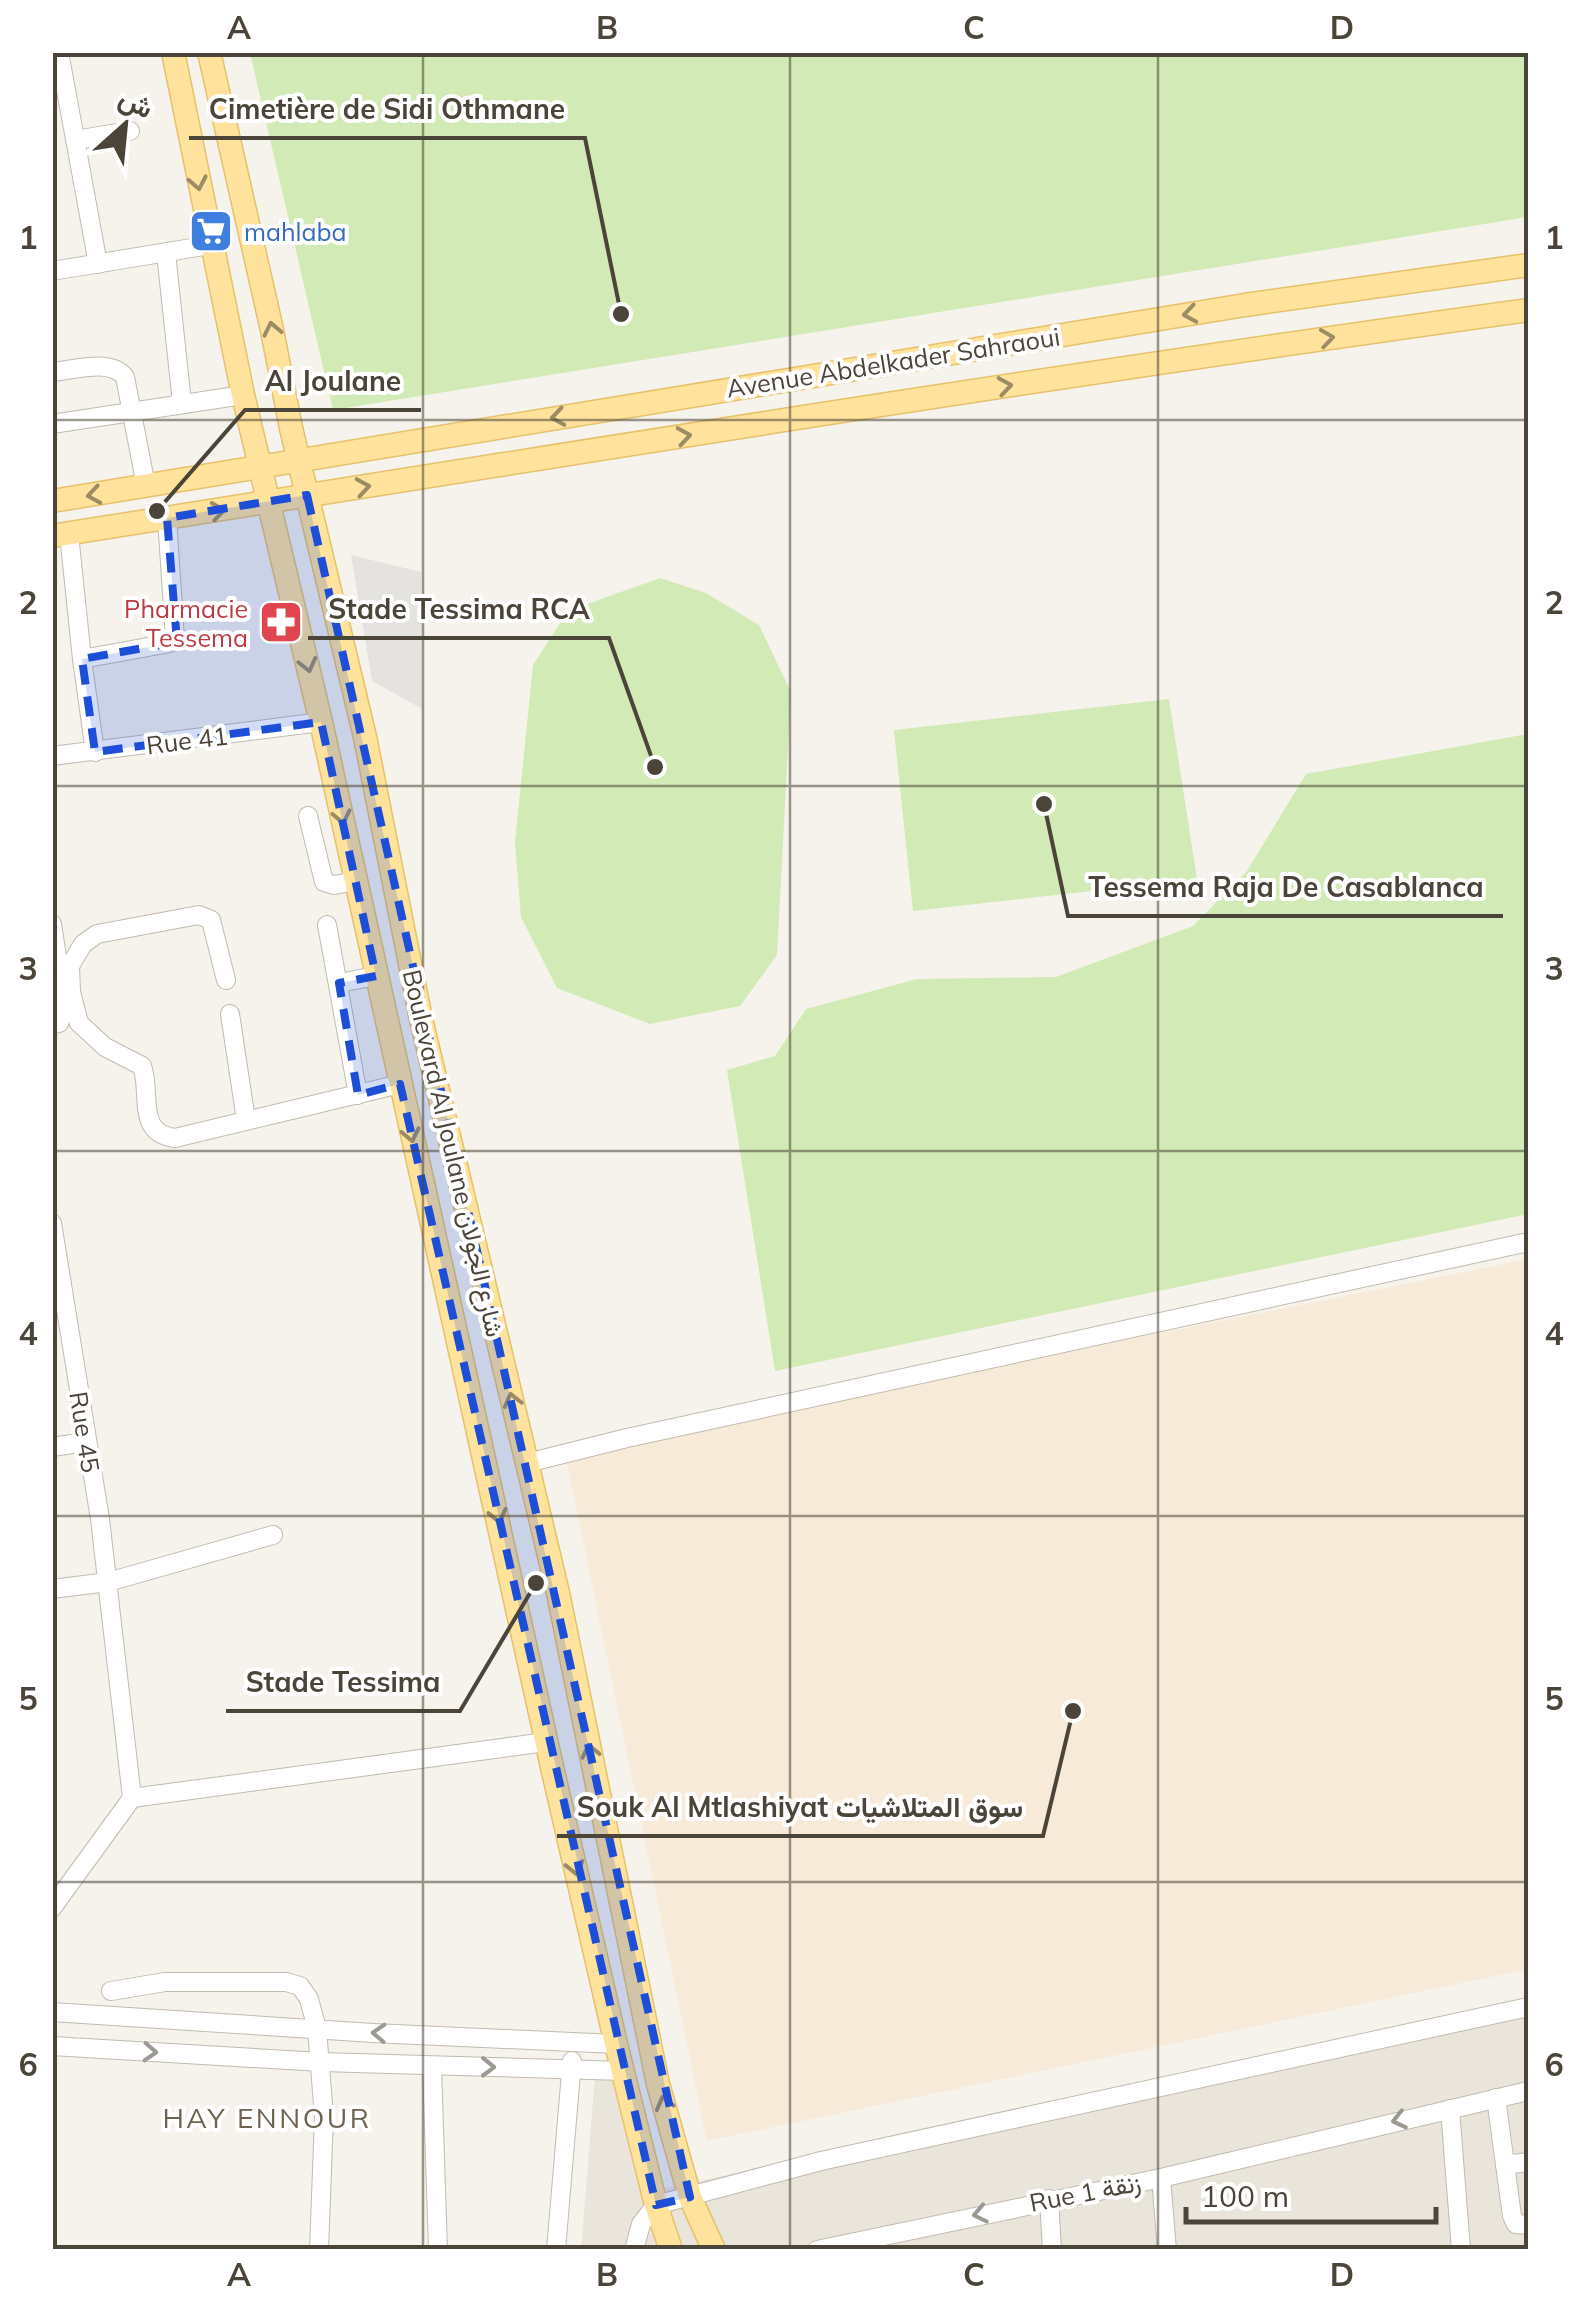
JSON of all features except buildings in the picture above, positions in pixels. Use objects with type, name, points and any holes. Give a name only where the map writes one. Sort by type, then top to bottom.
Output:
[{"type":"main road","name":"Boulevard Al Joulane شارع الجولان","points":[[173,52],[210,246],[321,722],[546,1742],[616,2044],[671,2250]]},
{"type":"main road","name":"Boulevard Al Joulane شارع الجولان","points":[[209,52],[365,737],[421,1019],[558,1593],[658,2084],[690,2198],[714,2250]]},
{"type":"main road","name":"Avenue Abdelkader Sahraoui","points":[[52,501],[1245,306],[1528,265]]},
{"type":"main road","points":[[1408,283],[1415,326]]},
{"type":"main road","points":[[1245,306],[1252,348]]},
{"type":"main road","name":"Avenue Abdelkader Sahraoui","points":[[61,535],[1252,348],[1528,310]]},
{"type":"street","points":[[59,52],[98,264]]},
{"type":"street","points":[[74,140],[130,131]]},
{"type":"street","points":[[52,271],[210,246]]},
{"type":"street","points":[[166,253],[182,403]]},
{"type":"street","points":[[52,372],[110,366],[119,369],[125,377],[133,411],[146,486]]},
{"type":"street","points":[[52,424],[243,395]]},
{"type":"street","points":[[82,659],[170,643],[175,638],[167,518]]},
{"type":"street","points":[[61,535],[96,752]]},
{"type":"street","name":"Rue 41","points":[[52,756],[321,722]]},
{"type":"street","points":[[308,816],[324,882],[334,885],[356,881]]},
{"type":"street","points":[[226,980],[211,920],[199,914],[97,934],[70,966],[69,978],[80,1022],[104,1047],[142,1066],[147,1115],[152,1128],[161,1136],[175,1138],[400,1084]]},
{"type":"street","points":[[52,924],[65,1009],[59,1022],[52,1024]]},
{"type":"street","points":[[327,926],[358,1094]]},
{"type":"street","points":[[339,983],[376,976]]},
{"type":"street","points":[[230,1014],[246,1120]]},
{"type":"street","name":"Rue 45","points":[[52,1223],[59,1306],[108,1582],[132,1798]]},
{"type":"street","points":[[527,1463],[1528,1242]]},
{"type":"street","points":[[52,1447],[85,1442]]},
{"type":"street","points":[[52,1589],[108,1582],[272,1535]]},
{"type":"street","points":[[52,1908],[132,1798],[546,1742]]},
{"type":"street","points":[[111,1991],[166,1982],[286,1982],[300,1986],[310,1999],[321,2062],[324,2117],[318,2250]]},
{"type":"street","points":[[634,2250],[641,2224],[656,2205],[822,2162],[1528,2007]]},
{"type":"street","points":[[52,2012],[616,2044]]},
{"type":"street","points":[[556,2250],[573,2043]]},
{"type":"street","points":[[52,2046],[321,2062],[624,2071]]},
{"type":"street","points":[[432,2066],[438,2250]]},
{"type":"street","name":"Rue 1 زنقة","points":[[817,2250],[1161,2178],[1528,2091]]},
{"type":"street","points":[[1496,2098],[1505,2164],[1522,2225]]},
{"type":"street","points":[[1450,2109],[1461,2250]]},
{"type":"street","points":[[1505,2164],[1528,2162]]},
{"type":"street","points":[[1161,2178],[1168,2250]]},
{"type":"street","points":[[1049,2199],[1052,2250]]},
{"type":"highlighted area","points":[[307,495],[690,2197],[656,2205],[400,1084],[358,1095],[339,983],[376,976],[321,722],[95,752],[82,659],[177,642],[167,518]]},
{"type":"shaded area","points":[[351,555],[421,572],[422,709],[372,681]]},
{"type":"shaded area","points":[[1528,1259],[1528,1969],[707,2141],[565,1453]]},
{"type":"shaded area","points":[[1528,2006],[1528,2249],[581,2250],[595,2076],[623,2074],[652,2191]]},
{"type":"green space","points":[[250,53],[1528,53],[1528,217],[333,410]]},
{"type":"green space","points":[[660,578],[706,593],[759,625],[791,692],[777,955],[740,1006],[650,1024],[557,988],[521,917],[515,842],[533,665],[568,611]]},
{"type":"green space","points":[[1169,699],[1197,879],[913,911],[894,730]]},
{"type":"green space","points":[[1528,734],[1528,1214],[775,1371],[727,1070],[775,1056],[806,1009],[917,979],[1056,977],[1193,926],[1247,871],[1306,774]]},
{"type":"place","name":"mahlaba","points":[[211,231]]},
{"type":"place","name":"Cimetière de Sidi Othmane","points":[[621,314]]},
{"type":"place","name":"Al Joulane","points":[[157,511]]},
{"type":"place","name":"Pharmacie Tessema","points":[[281,622]]},
{"type":"place","name":"Stade Tessima RCA","points":[[655,767]]},
{"type":"place","name":"Tessema Raja De Casablanca","points":[[1044,804]]},
{"type":"place","name":"Stade Tessima","points":[[536,1583]]},
{"type":"place","name":"Souk Al Mtlashiyat سوق المتلاشيات","points":[[1073,1711]]},
{"type":"district","name":"HAY ENNOUR","points":[[267,2117]]}]
